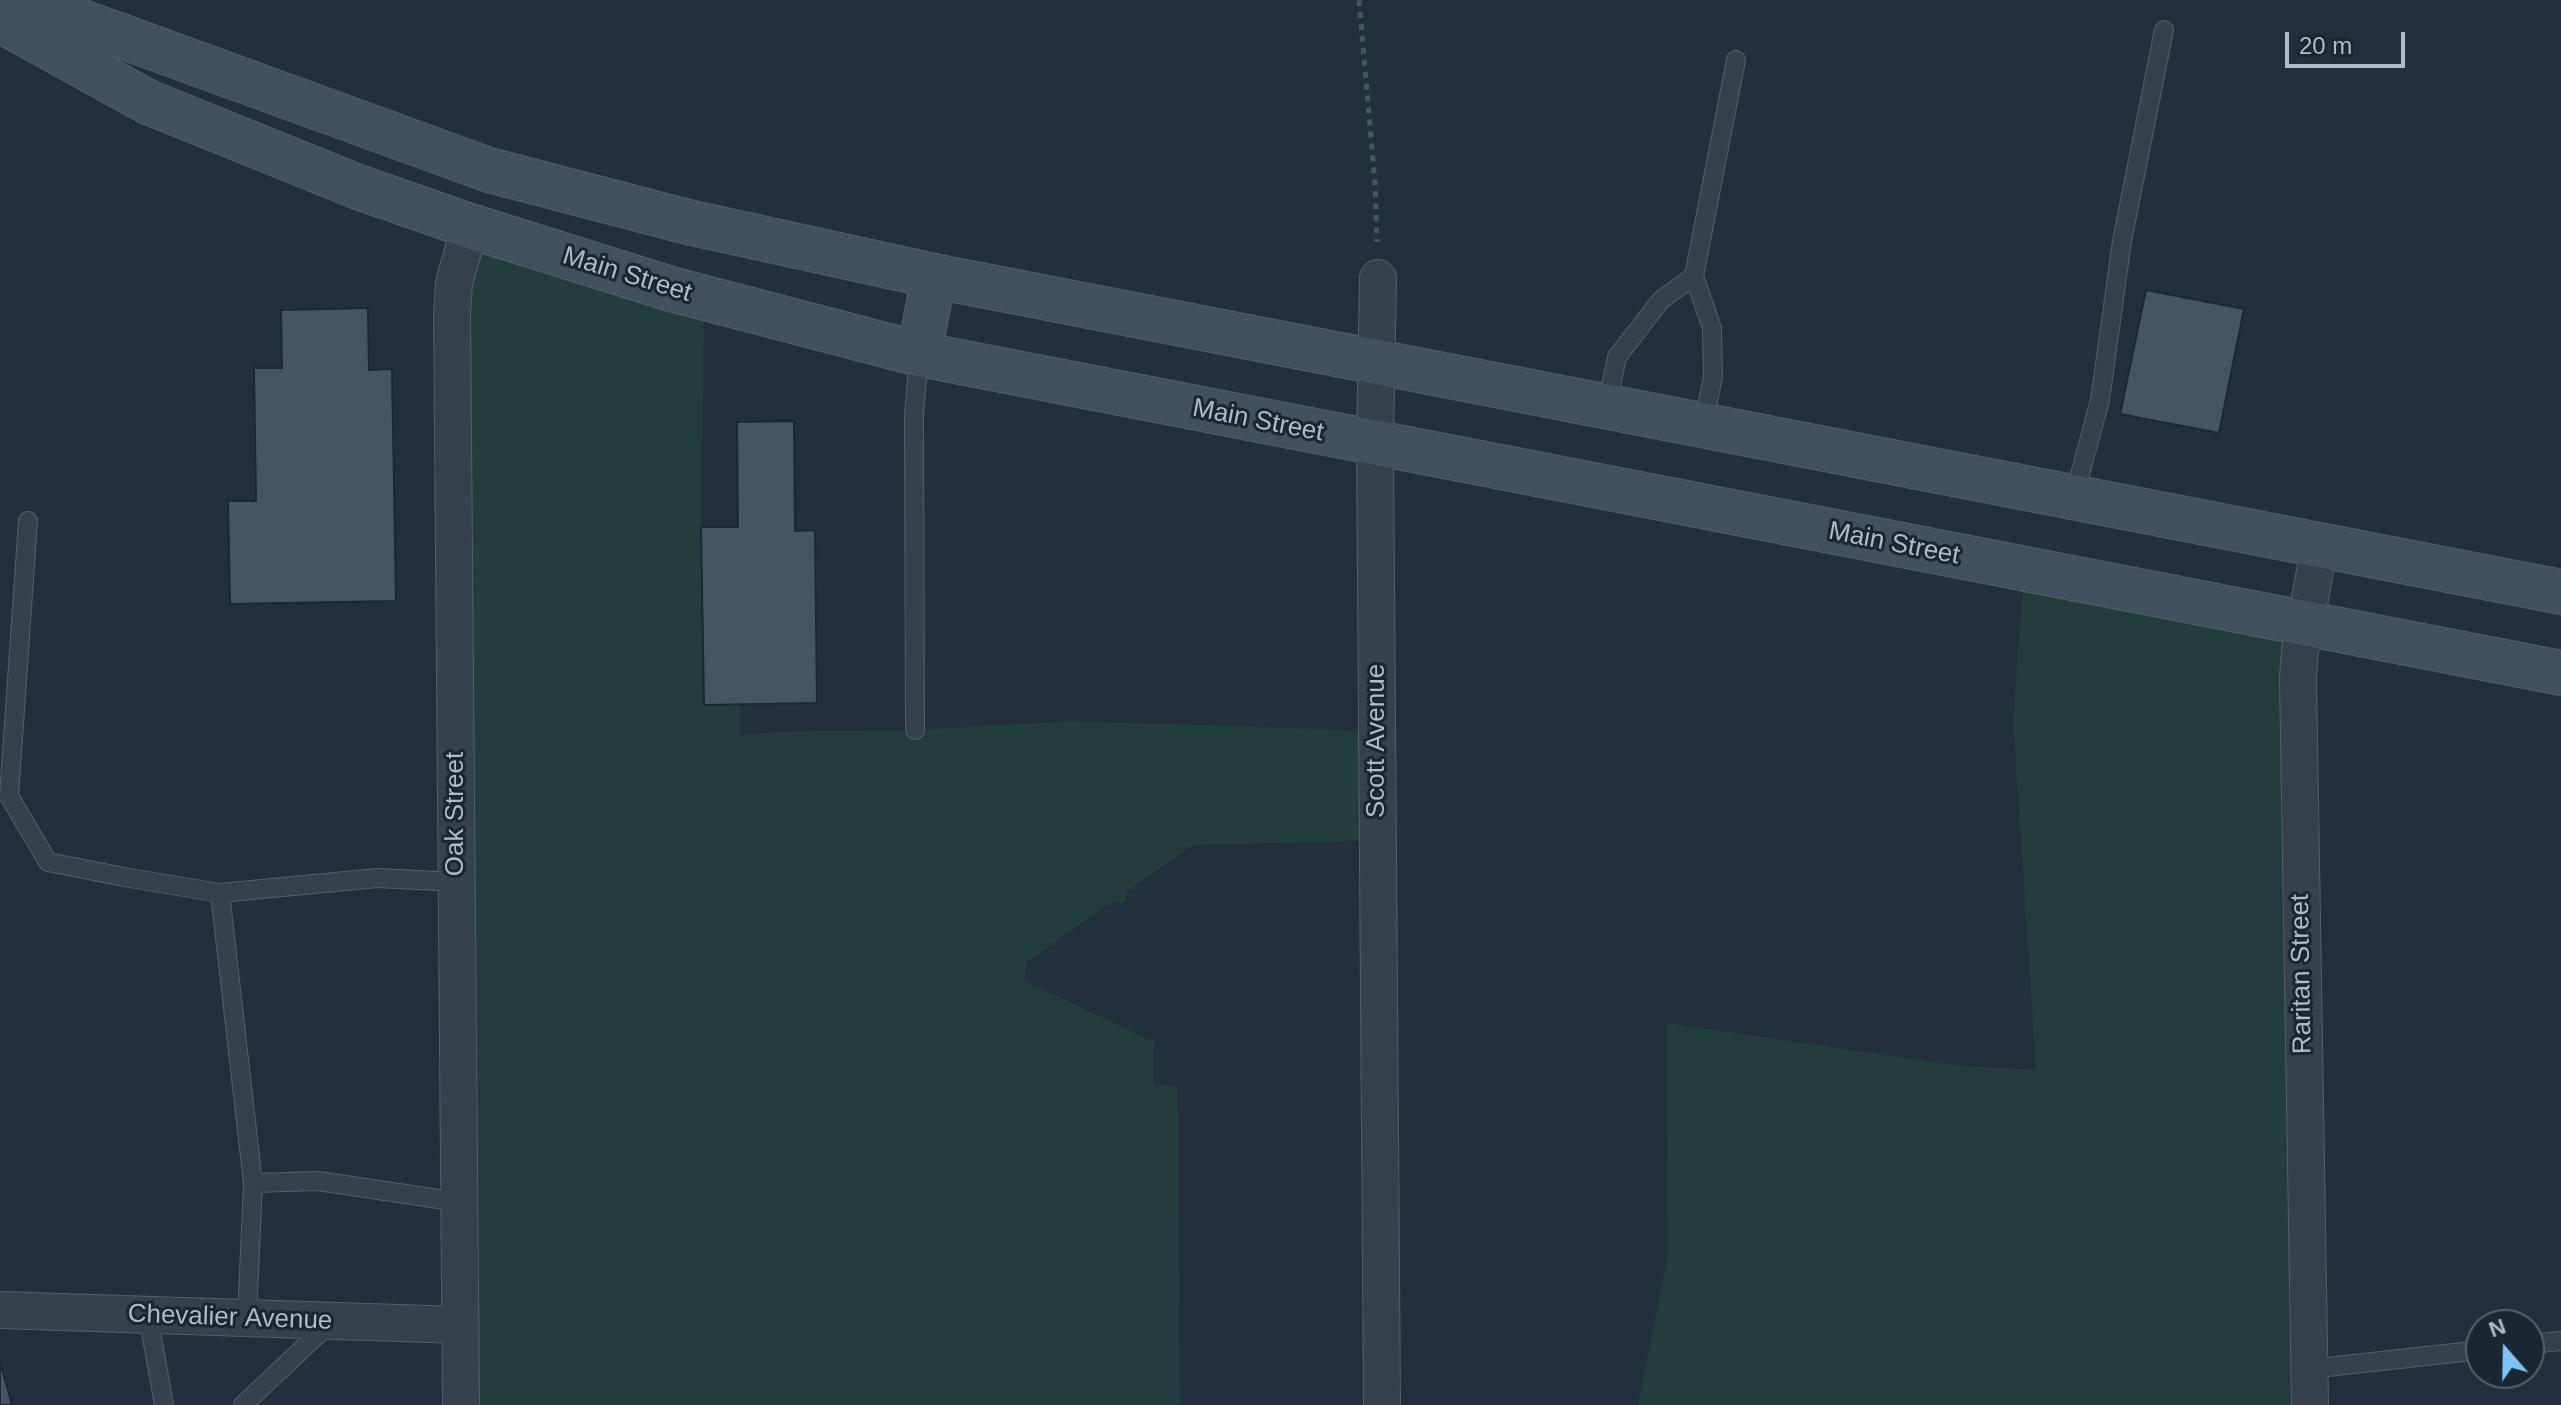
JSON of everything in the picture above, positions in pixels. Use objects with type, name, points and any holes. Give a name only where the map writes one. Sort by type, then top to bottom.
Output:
[{"type":"main road","points":[[22,0],[489,170],[688,222],[934,276],[2561,592]]},
{"type":"main road","name":"Main Street","points":[[0,20],[148,102],[358,187],[671,289],[919,354],[2561,673]]},
{"type":"main road","points":[[470,226],[489,170]]},
{"type":"main road","points":[[919,354],[934,276]]},
{"type":"street","name":"Oak Street","points":[[461,1405],[452,313],[454,283],[470,226]]},
{"type":"street","name":"Scott Avenue","points":[[1378,278],[1375,443],[1382,1405]]},
{"type":"street","name":"Raritan Street","points":[[2310,1405],[2298,706],[2300,651],[2320,545]]},
{"type":"street","name":"Chevalier Avenue","points":[[0,1310],[460,1325]]},
{"type":"lane","points":[[2074,497],[2100,400],[2122,241],[2164,30]]},
{"type":"lane","points":[[1703,425],[1713,377],[1712,328],[1694,276],[1736,60]]},
{"type":"lane","points":[[1607,406],[1617,357],[1661,300],[1694,276]]},
{"type":"lane","points":[[915,730],[914,415],[919,354]]},
{"type":"lane","points":[[28,521],[9,796],[48,862],[220,893],[377,878],[457,882]]},
{"type":"lane","points":[[220,893],[253,1183],[247,1318]]},
{"type":"lane","points":[[253,1183],[318,1181],[459,1202]]},
{"type":"lane","points":[[148,1315],[164,1405]]},
{"type":"lane","points":[[243,1405],[331,1321]]},
{"type":"lane","points":[[2309,1369],[2465,1352]]},
{"type":"path","points":[[1359,0],[1375,183],[1378,278]]},
{"type":"green space","points":[[470,226],[704,298],[701,527],[704,704],[740,704],[740,735],[1072,721],[1376,731],[1377,840],[1193,845],[1126,892],[1126,902],[1111,902],[1026,963],[1025,981],[1154,1042],[1154,1085],[1178,1087],[1180,1405],[461,1405]]},
{"type":"green space","points":[[2024,570],[2305,623],[2310,1405],[1638,1405],[1668,1255],[1666,1023],[1954,1065],[2036,1070],[2013,720]]},
{"type":"building","points":[[2146,290],[2244,309],[2219,433],[2120,414]]},
{"type":"building","points":[[368,308],[369,370],[392,369],[396,601],[230,604],[228,501],[256,501],[254,368],[282,368],[281,310]]},
{"type":"building","points":[[794,421],[795,531],[815,530],[817,703],[704,705],[701,527],[738,527],[737,422]]},
{"type":"building","points":[[0,1362],[12,1405],[0,1405]]}]
